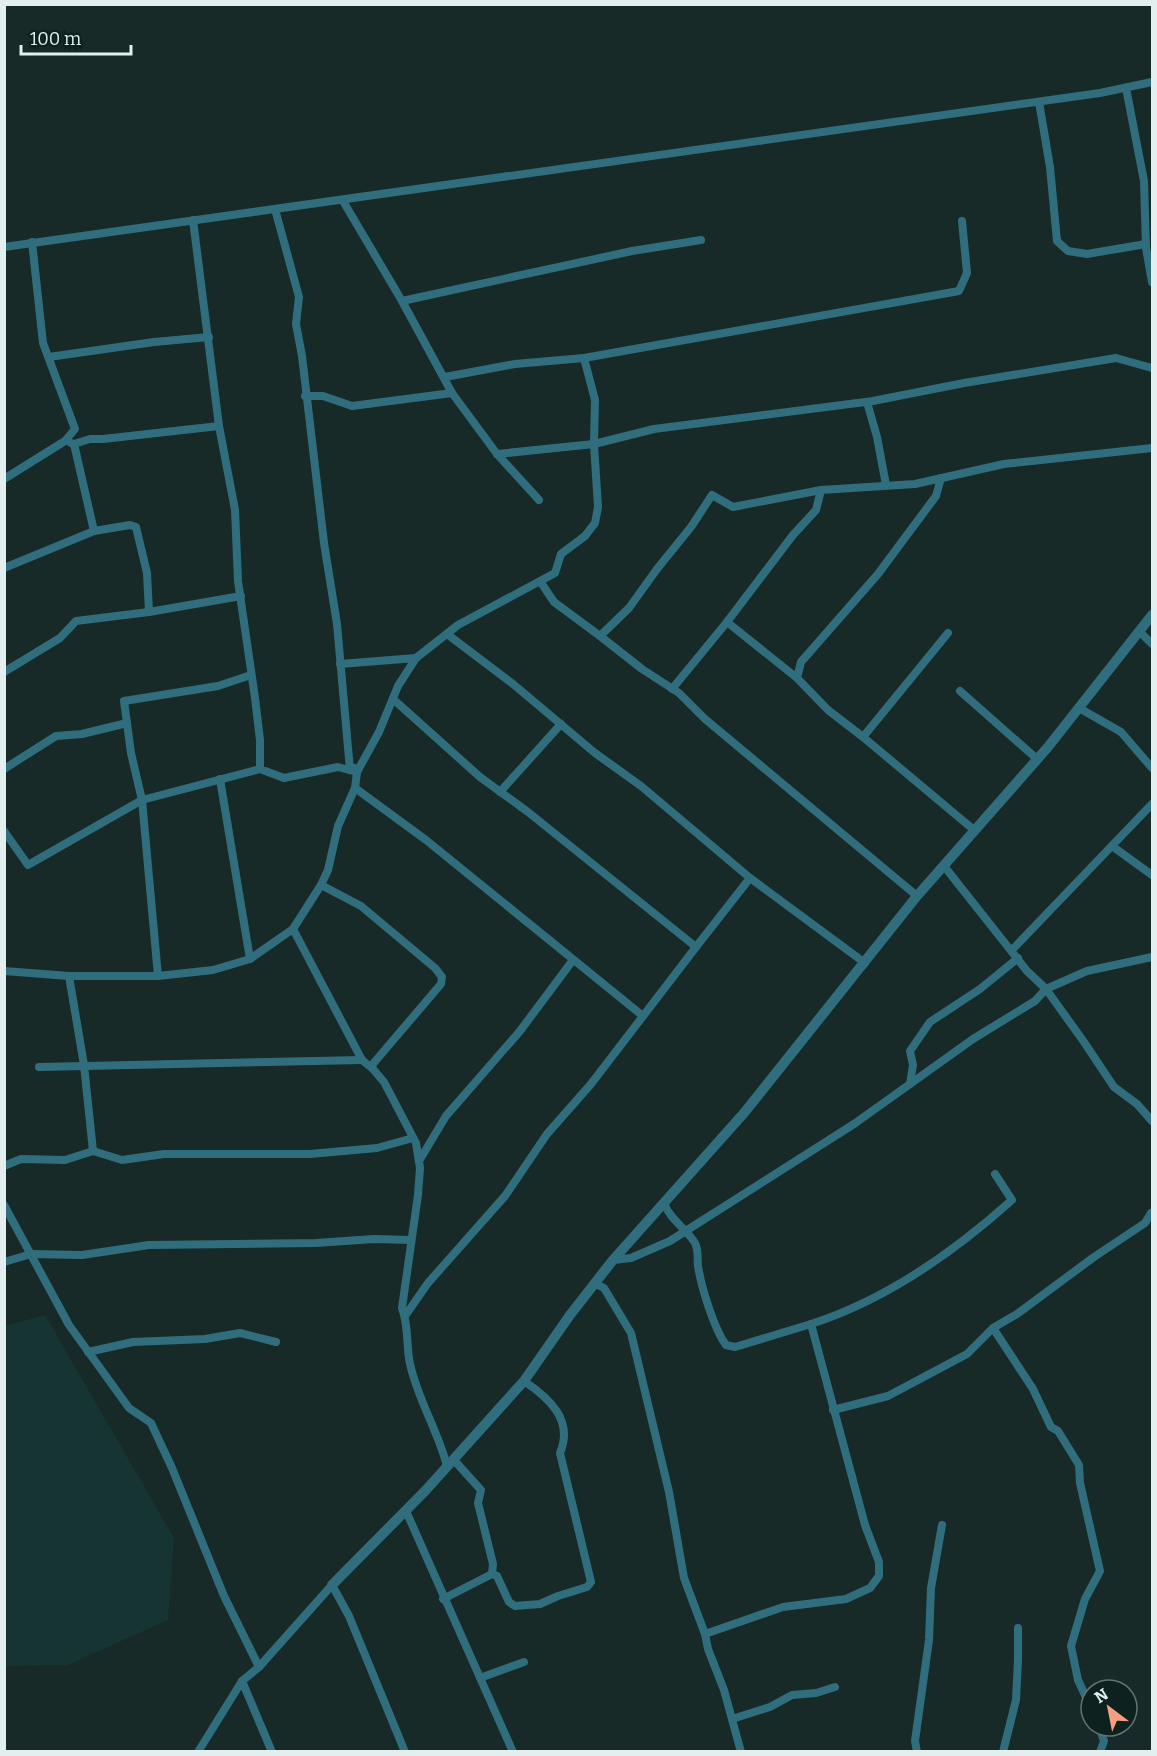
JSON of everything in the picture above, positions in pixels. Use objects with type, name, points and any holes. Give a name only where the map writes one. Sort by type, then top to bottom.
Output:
[{"type":"street","points":[[4,247],[1039,102],[1152,82]]},
{"type":"street","points":[[1126,88],[1144,181],[1146,244],[1152,282]]},
{"type":"street","points":[[1039,102],[1050,167],[1057,241],[1068,251],[1086,254],[1146,244]]},
{"type":"street","points":[[343,201],[402,301],[452,393],[497,454],[539,501]]},
{"type":"street","points":[[4,971],[69,976],[158,976],[213,970],[250,959],[293,929],[328,870],[338,826],[355,788],[354,771],[337,624],[324,543],[302,356],[296,324],[299,297],[275,209]]},
{"type":"street","points":[[193,220],[219,426],[235,510],[241,596],[260,740],[260,770]]},
{"type":"street","points":[[445,377],[515,364],[584,358],[959,291],[967,273],[962,221]]},
{"type":"street","points":[[402,301],[632,251],[701,240]]},
{"type":"street","points":[[32,242],[43,343],[75,429],[70,443],[94,531]]},
{"type":"street","points":[[49,357],[154,342],[209,338]]},
{"type":"street","points":[[354,771],[363,761],[416,658],[458,625],[555,573],[561,555],[585,536],[595,523],[598,487],[594,444],[595,400],[584,358]]},
{"type":"street","points":[[497,454],[594,444],[654,429],[867,402],[964,383],[1116,358],[1152,368]]},
{"type":"street","points":[[305,396],[323,396],[352,406],[452,393]]},
{"type":"street","points":[[867,402],[877,437],[886,485]]},
{"type":"street","points":[[4,479],[70,443],[219,426]]},
{"type":"street","points":[[600,636],[629,608],[691,527],[712,495],[733,507],[821,490],[915,484],[1004,464],[1152,448]]},
{"type":"street","points":[[796,678],[801,662],[878,574],[936,496],[941,478]]},
{"type":"street","points":[[672,689],[816,510],[821,490]]},
{"type":"street","points":[[4,568],[94,531],[129,525],[136,527],[147,573],[149,612]]},
{"type":"street","points":[[540,581],[554,602],[672,689],[917,896]]},
{"type":"street","points":[[4,672],[60,638],[76,621],[149,612],[241,596]]},
{"type":"street","points":[[198,1752],[242,1682],[259,1667],[332,1585],[406,1511],[525,1381],[594,1283],[744,1113],[917,896],[1037,759],[1152,615]]},
{"type":"street","points":[[727,622],[796,678],[828,710],[974,830]]},
{"type":"street","points":[[1140,632],[1152,644]]},
{"type":"street","points":[[447,633],[513,684],[595,753],[641,786],[750,878],[865,963]]},
{"type":"street","points":[[863,737],[948,633]]},
{"type":"street","points":[[340,664],[416,658]]},
{"type":"street","points":[[158,976],[142,800],[124,700],[218,686],[251,675]]},
{"type":"street","points":[[960,691],[1037,759]]},
{"type":"street","points":[[393,699],[480,777],[528,812],[696,947]]},
{"type":"street","points":[[1079,708],[1121,732],[1152,768]]},
{"type":"street","points":[[4,769],[56,736],[82,734],[127,723]]},
{"type":"street","points":[[500,792],[561,724]]},
{"type":"street","points":[[4,831],[28,865],[142,800],[260,770],[284,778],[338,767],[354,771]]},
{"type":"street","points":[[220,779],[250,959]]},
{"type":"street","points":[[355,788],[426,840],[643,1016]]},
{"type":"street","points":[[1012,950],[1152,804]]},
{"type":"street","points":[[1112,846],[1152,875]]},
{"type":"street","points":[[944,866],[1046,989],[1114,1087],[1137,1104],[1152,1121]]},
{"type":"street","points":[[405,1316],[428,1282],[505,1196],[547,1134],[591,1084],[750,878]]},
{"type":"street","points":[[321,885],[361,906],[435,968],[442,977],[441,984],[372,1065],[373,1069]]},
{"type":"street","points":[[293,929],[362,1060],[384,1082],[414,1138],[419,1162],[418,1195],[402,1308],[405,1316],[410,1363],[421,1402],[450,1462],[480,1490],[478,1503],[493,1564],[492,1574]]},
{"type":"street","points":[[613,1260],[631,1258],[686,1231],[854,1124],[973,1039],[1035,1001],[1046,989],[1088,971],[1152,957]]},
{"type":"street","points":[[910,1084],[913,1065],[910,1051],[930,1022],[980,988],[1018,958]]},
{"type":"street","points":[[419,1162],[446,1116],[520,1031],[573,960]]},
{"type":"street","points":[[69,976],[84,1065],[93,1151]]},
{"type":"street","points":[[39,1068],[84,1065],[362,1060]]},
{"type":"street","points":[[4,1166],[21,1159],[65,1160],[93,1151],[122,1160],[164,1154],[310,1154],[377,1148],[414,1138]]},
{"type":"street","points":[[664,1203],[672,1218],[695,1243],[698,1265],[720,1338],[726,1345],[735,1347],[811,1324],[882,1295],[984,1226],[1012,1200],[994,1174]]},
{"type":"street","points":[[4,1205],[69,1325],[129,1408],[151,1423],[172,1468],[224,1596],[259,1667]]},
{"type":"street","points":[[833,1410],[888,1396],[967,1354],[993,1328],[1017,1314],[1094,1257],[1145,1223],[1151,1213]]},
{"type":"street","points":[[4,1262],[31,1254],[82,1255],[149,1245],[411,1240]]},
{"type":"street","points":[[594,1283],[604,1288],[631,1333],[669,1492],[684,1578],[724,1690],[741,1752]]},
{"type":"street","points":[[705,1634],[783,1607],[846,1599],[870,1588],[879,1576],[879,1562],[865,1525],[811,1324]]},
{"type":"street","points":[[993,1328],[1033,1389],[1051,1427],[1058,1431],[1079,1465],[1080,1483],[1100,1571],[1085,1599],[1071,1646],[1079,1682]]},
{"type":"street","points":[[88,1352],[133,1342],[205,1339],[240,1333],[276,1342]]},
{"type":"street","points":[[492,1574],[497,1576],[509,1602],[515,1606],[540,1604],[586,1587],[591,1582],[560,1453],[566,1430],[548,1397],[525,1381]]},
{"type":"street","points":[[406,1511],[443,1599],[513,1752]]},
{"type":"street","points":[[917,1752],[915,1741],[928,1640],[931,1588],[942,1525]]},
{"type":"street","points":[[443,1599],[492,1574]]},
{"type":"street","points":[[332,1585],[349,1616],[405,1752]]},
{"type":"street","points":[[1003,1752],[1016,1700],[1017,1628]]},
{"type":"street","points":[[480,1678],[524,1662]]},
{"type":"street","points":[[242,1682],[272,1752]]},
{"type":"street","points":[[732,1719],[770,1707],[792,1695],[816,1693],[835,1687]]},
{"type":"shaded area","points":[[45,1315],[174,1538],[168,1620],[68,1665],[5,1666],[5,1326]]}]
